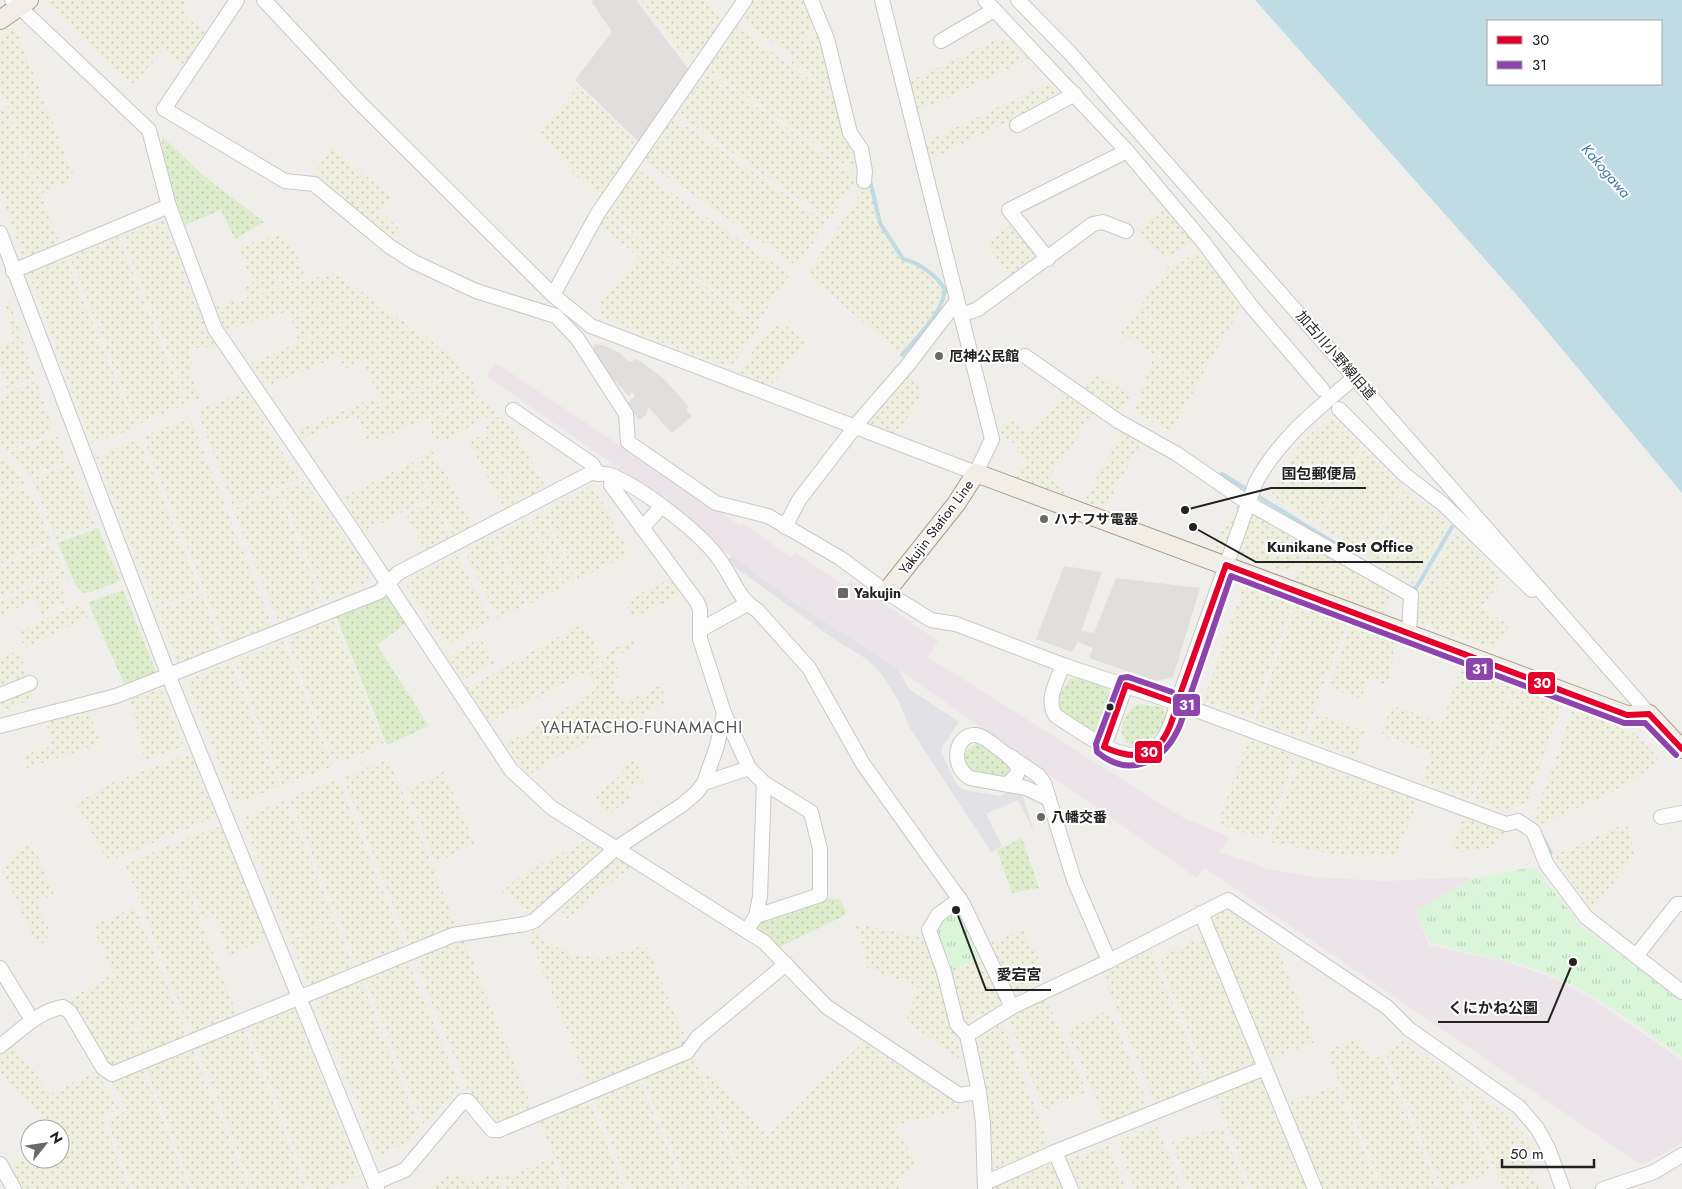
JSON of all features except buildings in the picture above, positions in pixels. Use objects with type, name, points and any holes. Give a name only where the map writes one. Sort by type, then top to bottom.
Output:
[{"type":"main road","points":[[0,20],[21,2]]},
{"type":"main road","name":"Yakujin Station Line","points":[[886,592],[956,504],[976,473],[1627,715],[1649,714]]},
{"type":"main road","points":[[1649,714],[1682,749]]},
{"type":"street","points":[[237,0],[164,109],[285,181],[314,184],[389,246],[414,262],[476,291],[560,311],[591,326],[976,473],[992,439],[882,0]]},
{"type":"street","points":[[264,0],[359,102],[553,296],[560,311],[626,414],[628,442],[716,503],[768,516],[840,558],[886,592],[931,620],[956,624],[1063,665],[1177,702],[1506,824],[1518,821],[1533,831],[1547,865],[1586,916],[1682,992]]},
{"type":"street","points":[[553,296],[598,212],[745,0]]},
{"type":"street","points":[[811,0],[830,48],[850,133],[861,149],[865,171],[864,181]]},
{"type":"street","name":"加古川小野線旧道","points":[[1018,0],[1070,52],[1649,714]]},
{"type":"street","points":[[21,2],[149,130],[169,206],[215,330],[511,770],[552,808],[614,849],[764,942],[827,1007],[863,1032],[959,1095],[979,1092]]},
{"type":"street","points":[[941,41],[989,5],[1127,151],[1204,243],[1251,306],[1322,389]]},
{"type":"street","points":[[1017,125],[1074,94]]},
{"type":"street","points":[[1048,259],[1009,210],[1127,151]]},
{"type":"street","points":[[14,271],[169,206]]},
{"type":"street","points":[[961,315],[978,309],[1093,224],[1103,222],[1126,231]]},
{"type":"street","points":[[0,233],[169,676],[376,1186],[405,1170],[463,1101],[468,1101],[492,1130],[499,1130],[687,1052],[697,1038],[786,964]]},
{"type":"street","points":[[785,527],[799,500],[855,426],[907,366],[957,301]]},
{"type":"street","points":[[1025,356],[1118,421],[1177,454],[1248,502],[1411,595],[1409,633]]},
{"type":"street","points":[[1063,665],[1050,702],[1056,716],[1104,747],[1124,756],[1134,756],[1153,748],[1163,741],[1168,733],[1177,702],[1248,502],[1267,461],[1281,443],[1355,377]]},
{"type":"street","points":[[1339,409],[1405,475],[1443,504],[1537,595],[1548,597]]},
{"type":"street","points":[[513,410],[592,464],[598,474]]},
{"type":"street","points":[[2,722],[116,696],[379,592],[398,573],[591,473],[614,476],[661,507],[702,540],[719,558],[747,604],[757,610],[810,668],[863,764],[960,898],[1012,1007]]},
{"type":"street","points":[[614,476],[611,485],[694,598],[700,610],[700,638],[724,713],[749,768],[764,783],[811,812],[820,849],[820,895],[756,916]]},
{"type":"street","points":[[642,528],[661,507]]},
{"type":"street","points":[[700,630],[747,604]]},
{"type":"street","points":[[0,695],[30,683]]},
{"type":"street","points":[[1104,747],[1126,685]]},
{"type":"street","points":[[0,1046],[32,1020],[54,1009],[67,1008],[102,1068],[112,1074],[452,934],[525,924],[534,920],[614,849],[682,805],[696,793],[704,783],[717,746],[724,713]]},
{"type":"street","points":[[1049,799],[1026,788],[970,778],[962,773],[957,763],[956,753],[970,735],[978,735],[1039,776],[1044,783],[1049,799],[1074,880],[1109,961]]},
{"type":"street","points":[[1007,784],[1017,775],[1018,768],[1010,756]]},
{"type":"street","points":[[704,783],[749,768]]},
{"type":"street","points":[[746,930],[756,916],[760,896],[764,783]]},
{"type":"street","points":[[1661,817],[1682,813]]},
{"type":"street","points":[[960,898],[938,915],[929,930],[944,972],[957,1024],[967,1036],[979,1092],[983,1123],[985,1186],[1055,1152],[1265,1068]]},
{"type":"street","points":[[967,1036],[1012,1007],[1109,961],[1228,900],[1387,1007],[1409,1029],[1520,1107],[1548,1148],[1563,1189]]},
{"type":"street","points":[[1636,956],[1677,904],[1682,904]]},
{"type":"street","points":[[1201,913],[1315,1189]]},
{"type":"street","points":[[0,968],[32,1020]]},
{"type":"street","points":[[1055,1152],[1071,1189]]},
{"type":"street","points":[[1602,1189],[1654,1172],[1682,1155]]},
{"type":"street","points":[[0,1164],[14,1189]]},
{"type":"shaded area","points":[[594,0],[636,0],[692,74],[642,145],[575,80],[612,32],[592,2]]},
{"type":"shaded area","points":[[594,344],[603,345],[620,353],[629,362],[636,359],[644,364],[664,379],[689,407],[686,410],[692,416],[672,433],[648,407],[647,414],[639,420],[627,403],[635,396],[632,392],[629,396],[605,370],[593,350]]},
{"type":"shaded area","points":[[496,363],[741,526],[744,524],[791,557],[795,552],[846,586],[851,581],[938,641],[928,657],[1182,817],[1230,837],[1219,852],[1268,869],[1313,877],[1386,881],[1469,877],[1468,880],[1415,912],[1430,946],[1504,961],[1555,979],[1591,998],[1682,1060],[1682,1143],[1641,1165],[1205,868],[1197,878],[899,670],[796,603],[735,559],[603,457],[486,376]]},
{"type":"shaded area","points":[[732,556],[796,603],[899,670],[909,689],[959,722],[941,752],[956,783],[962,789],[1000,796],[1010,791],[1022,793],[1034,832],[1018,800],[986,814],[1002,846],[991,852],[910,728],[898,700],[880,672],[868,660],[831,637],[727,561]]},
{"type":"shaded area","points":[[1064,566],[1102,572],[1081,631],[1094,633],[1116,578],[1200,588],[1173,677],[1156,681],[1089,658],[1093,648],[1078,642],[1072,652],[1036,639]]},
{"type":"green space","points":[[50,0],[186,0],[187,18],[208,33],[186,66],[163,50],[134,84],[113,70],[45,3]]},
{"type":"green space","points":[[641,0],[709,0],[725,22],[698,59],[680,51]]},
{"type":"green space","points":[[753,0],[807,0],[816,25],[793,57],[740,18]]},
{"type":"green space","points":[[735,26],[833,96],[860,175],[707,69]]},
{"type":"green space","points":[[15,27],[75,179],[42,193],[0,88],[0,37]]},
{"type":"green space","points":[[817,29],[834,93],[791,63]]},
{"type":"green space","points":[[1003,36],[1029,59],[916,112],[908,82]]},
{"type":"green space","points":[[705,71],[858,177],[829,220],[677,114]]},
{"type":"green space","points":[[1053,81],[1066,94],[927,161],[923,143]]},
{"type":"green space","points":[[578,87],[638,144],[601,198],[575,175],[539,130]]},
{"type":"green space","points":[[5,105],[60,243],[23,258],[0,192],[0,108]]},
{"type":"green space","points":[[673,117],[827,223],[797,266],[642,160]]},
{"type":"green space","points":[[162,136],[204,176],[264,222],[235,239],[221,210],[185,225],[163,166]]},
{"type":"green space","points":[[330,147],[392,197],[380,212],[401,230],[391,240],[312,178]]},
{"type":"green space","points":[[636,168],[685,202],[654,247],[605,213]]},
{"type":"green space","points":[[868,182],[879,225],[903,261],[913,263],[940,286],[944,292],[934,312],[900,354],[807,274]]},
{"type":"green space","points":[[1167,202],[1197,236],[1173,257],[1161,255],[1153,246],[1133,233]]},
{"type":"green space","points":[[686,203],[790,274],[759,321],[654,248]]},
{"type":"green space","points":[[604,214],[761,326],[734,363],[727,366],[658,341],[598,315],[600,301],[639,257],[598,224]]},
{"type":"green space","points":[[164,220],[196,305],[219,347],[191,348],[192,368],[189,370],[200,398],[188,403],[156,322],[194,306],[155,320],[122,236]]},
{"type":"green space","points":[[1014,224],[1040,257],[1010,279],[986,242]]},
{"type":"green space","points":[[278,235],[294,248],[303,270],[253,284],[238,247]]},
{"type":"green space","points":[[118,237],[186,404],[137,425],[69,255]]},
{"type":"green space","points":[[1200,252],[1242,306],[1198,382],[1121,333],[1136,312],[1192,345],[1137,311],[1169,266]]},
{"type":"green space","points":[[65,256],[136,428],[91,443],[28,271]]},
{"type":"green space","points":[[303,271],[306,279],[245,296],[243,287]]},
{"type":"green space","points":[[334,273],[364,293],[290,316],[288,311],[225,331],[216,306]]},
{"type":"green space","points":[[365,294],[379,307],[298,341],[291,317]]},
{"type":"green space","points":[[9,300],[35,377],[7,388],[0,364],[0,344],[14,342],[5,302]]},
{"type":"green space","points":[[381,307],[410,326],[354,351],[412,327],[439,347],[414,358],[440,348],[466,369],[381,403],[364,363],[405,345],[344,369],[339,356],[266,387],[249,364]]},
{"type":"green space","points":[[777,320],[807,341],[769,387],[738,374],[768,329]]},
{"type":"green space","points":[[1154,356],[1198,383],[1171,432],[1133,412]]},
{"type":"green space","points":[[466,371],[481,396],[368,443],[356,415]]},
{"type":"green space","points":[[905,372],[922,387],[917,405],[894,436],[862,424]]},
{"type":"green space","points":[[1096,372],[1131,396],[1118,416],[1081,393]]},
{"type":"green space","points":[[36,381],[52,424],[40,439],[7,451],[0,444],[0,395]]},
{"type":"green space","points":[[245,391],[299,479],[233,506],[197,410]]},
{"type":"green space","points":[[1066,393],[1095,413],[1048,478],[1065,491],[1062,498],[1014,479],[1028,461],[1016,452],[1018,447],[998,431],[1008,418],[1031,433]]},
{"type":"green space","points":[[376,397],[379,404],[300,440],[295,431]]},
{"type":"green space","points":[[481,398],[496,413],[438,444],[430,429],[429,420]]},
{"type":"green space","points":[[1332,416],[1345,427],[1294,510],[1271,495],[1300,443]]},
{"type":"green space","points":[[190,417],[273,627],[227,646],[143,437]]},
{"type":"green space","points":[[497,417],[506,417],[549,492],[522,504],[483,425]]},
{"type":"green space","points":[[1345,428],[1363,447],[1317,524],[1295,511]]},
{"type":"green space","points":[[1124,430],[1143,440],[1101,515],[1094,513],[1083,501]]},
{"type":"green space","points":[[486,433],[519,503],[505,511],[469,442]]},
{"type":"green space","points":[[57,435],[66,462],[29,476],[10,453]]},
{"type":"green space","points":[[139,439],[200,591],[156,608],[96,457]]},
{"type":"green space","points":[[1365,448],[1404,487],[1364,553],[1318,525]]},
{"type":"green space","points":[[432,451],[451,483],[474,529],[455,539],[414,460]]},
{"type":"green space","points":[[5,456],[25,484],[0,494],[0,458]]},
{"type":"green space","points":[[413,462],[431,497],[364,533],[343,497]]},
{"type":"green space","points":[[71,463],[95,525],[56,540],[32,479]]},
{"type":"green space","points":[[304,481],[371,573],[368,582],[326,602],[280,491]]},
{"type":"green space","points":[[593,485],[630,554],[578,579],[543,511]]},
{"type":"green space","points":[[26,486],[37,506],[51,541],[0,564],[0,496]]},
{"type":"green space","points":[[1405,489],[1449,523],[1413,584],[1365,555]]},
{"type":"green space","points":[[278,492],[322,602],[279,623],[233,509]]},
{"type":"green space","points":[[433,499],[450,536],[445,542],[425,552],[406,514]]},
{"type":"green space","points":[[1240,502],[1311,542],[1290,573],[1212,547]]},
{"type":"green space","points":[[541,512],[576,580],[564,586],[530,517]]},
{"type":"green space","points":[[528,518],[562,587],[528,605],[493,536]]},
{"type":"green space","points":[[98,528],[120,581],[91,592],[83,593],[75,584],[58,543]]},
{"type":"green space","points":[[1460,533],[1502,581],[1481,607],[1430,574],[1451,541]]},
{"type":"green space","points":[[491,536],[526,605],[498,618],[464,550]]},
{"type":"green space","points":[[52,544],[63,567],[0,599],[0,567]]},
{"type":"green space","points":[[1314,545],[1393,593],[1384,613],[1297,583],[1296,575]]},
{"type":"green space","points":[[457,555],[491,620],[446,646],[403,581]]},
{"type":"green space","points":[[64,570],[68,577],[61,581],[62,587],[0,617],[0,602]]},
{"type":"green space","points":[[1429,575],[1509,625],[1495,649],[1417,622],[1417,598]]},
{"type":"green space","points":[[1246,578],[1295,599],[1252,718],[1203,701]]},
{"type":"green space","points":[[670,579],[683,594],[633,618],[625,601]]},
{"type":"green space","points":[[61,588],[68,601],[42,614],[35,601]]},
{"type":"green space","points":[[123,590],[157,674],[125,686],[88,602]]},
{"type":"green space","points":[[202,593],[223,648],[179,665],[157,610]]},
{"type":"green space","points":[[387,596],[405,624],[377,645],[429,726],[387,745],[336,616]]},
{"type":"green space","points":[[1298,598],[1349,618],[1304,738],[1255,721]]},
{"type":"green space","points":[[79,602],[90,616],[25,648],[18,633]]},
{"type":"green space","points":[[333,619],[384,744],[335,764],[287,640]]},
{"type":"green space","points":[[584,623],[601,656],[632,639],[635,646],[490,722],[466,688]]},
{"type":"green space","points":[[1352,624],[1394,641],[1392,667],[1387,686],[1335,667]]},
{"type":"green space","points":[[480,638],[496,662],[462,681],[448,656]]},
{"type":"green space","points":[[283,641],[333,766],[283,786],[235,662]]},
{"type":"green space","points":[[19,650],[28,679],[0,691],[0,658]]},
{"type":"green space","points":[[1464,659],[1513,680],[1471,799],[1421,781],[1431,752],[1382,735],[1391,705],[1442,723]]},
{"type":"green space","points":[[613,660],[622,675],[612,680],[624,703],[660,685],[667,702],[552,760],[528,776],[506,744],[597,689],[588,673]]},
{"type":"green space","points":[[231,662],[280,786],[235,804],[188,685],[190,678]]},
{"type":"green space","points":[[1335,668],[1368,680],[1361,699],[1328,687]]},
{"type":"green space","points":[[1072,678],[1084,679],[1102,685],[1113,697],[1102,732],[1092,730],[1060,710],[1059,702],[1062,692]]},
{"type":"green space","points":[[1515,681],[1563,703],[1557,721],[1508,699]]},
{"type":"green space","points":[[161,688],[184,746],[145,760],[129,697],[144,695]]},
{"type":"green space","points":[[30,689],[34,699],[4,710],[0,699]]},
{"type":"green space","points":[[1508,701],[1556,722],[1527,804],[1501,810],[1473,799]]},
{"type":"green space","points":[[1138,704],[1162,707],[1165,721],[1162,727],[1151,737],[1131,746],[1123,736],[1122,724],[1128,713]]},
{"type":"green space","points":[[1573,708],[1638,735],[1661,762],[1611,793],[1537,826],[1534,818]]},
{"type":"green space","points":[[88,710],[101,744],[27,768],[22,756],[52,746],[46,721]]},
{"type":"green space","points":[[1317,714],[1366,731],[1355,757],[1307,740]]},
{"type":"green space","points":[[1248,738],[1297,755],[1265,840],[1218,824]]},
{"type":"green space","points":[[979,743],[1008,760],[1012,771],[1003,778],[971,771],[963,760],[968,749]]},
{"type":"green space","points":[[185,755],[192,757],[216,817],[112,860],[105,857],[76,804],[111,783]]},
{"type":"green space","points":[[1300,757],[1365,781],[1338,855],[1269,842]]},
{"type":"green space","points":[[633,758],[646,780],[631,790],[620,765]]},
{"type":"green space","points":[[389,759],[457,927],[409,945],[343,777]]},
{"type":"green space","points":[[443,771],[475,843],[436,864],[406,789]]},
{"type":"green space","points":[[621,775],[632,798],[607,816],[594,795]]},
{"type":"green space","points":[[338,779],[405,947],[358,967],[289,797]]},
{"type":"green space","points":[[1367,781],[1418,800],[1397,855],[1339,855]]},
{"type":"green space","points":[[286,800],[335,920],[289,938],[242,818]]},
{"type":"green space","points":[[1464,815],[1511,832],[1511,836],[1503,837],[1496,847],[1457,853],[1450,851]]},
{"type":"green space","points":[[1627,823],[1635,854],[1593,910],[1555,860],[1557,854]]},
{"type":"green space","points":[[221,826],[266,938],[229,957],[215,914],[203,919],[174,849],[182,840]]},
{"type":"green space","points":[[1022,838],[1039,888],[1012,893],[997,850]]},
{"type":"green space","points":[[587,840],[604,850],[530,914],[502,892],[522,874]]},
{"type":"green space","points":[[31,841],[54,894],[37,903],[51,933],[43,943],[37,945],[1,868]]},
{"type":"green space","points":[[171,845],[237,1014],[191,1034],[125,864]]},
{"type":"green space","points":[[615,855],[632,866],[568,919],[557,907]]},
{"type":"green space","points":[[1536,868],[1581,926],[1682,1001],[1682,1057],[1610,1007],[1552,975],[1531,967],[1445,946],[1429,940],[1415,912],[1468,880],[1521,869]]},
{"type":"green space","points":[[826,899],[840,899],[847,914],[778,948],[758,927],[758,921]]},
{"type":"green space","points":[[135,907],[188,1035],[149,1052],[92,926]]},
{"type":"green space","points":[[949,907],[954,915],[960,911],[983,956],[949,973],[941,955],[935,923]]},
{"type":"green space","points":[[1225,908],[1276,945],[1315,1042],[1267,1061],[1208,917]]},
{"type":"green space","points":[[335,921],[354,968],[309,987],[290,940]]},
{"type":"green space","points":[[854,923],[929,939],[950,1004],[962,1061],[906,1021],[918,988],[864,966],[865,951]]},
{"type":"green space","points":[[1022,929],[1038,957],[1044,974],[1041,980],[1019,991],[1008,985],[990,943]]},
{"type":"green space","points":[[534,930],[561,950],[570,954],[592,956],[594,959],[646,945],[687,1041],[681,1049],[589,1087],[529,937]]},
{"type":"green space","points":[[1208,934],[1262,1066],[1211,1086],[1158,958]]},
{"type":"green space","points":[[463,938],[532,1107],[498,1122],[468,1091],[415,961],[419,955]]},
{"type":"green space","points":[[1149,946],[1207,1086],[1156,1106],[1101,970]]},
{"type":"green space","points":[[983,958],[1001,997],[1001,1002],[998,1006],[968,1021],[961,1016],[949,973]]},
{"type":"green space","points":[[408,961],[461,1089],[455,1091],[424,1126],[365,979]]},
{"type":"green space","points":[[112,974],[148,1054],[111,1068],[74,1012],[71,1003],[73,998]]},
{"type":"green space","points":[[361,980],[378,1022],[331,1041],[314,999]]},
{"type":"green space","points":[[1046,997],[1087,1092],[1044,1110],[1007,1018]]},
{"type":"green space","points":[[294,1008],[360,1176],[331,1189],[310,1189],[247,1026]]},
{"type":"green space","points":[[1110,1010],[1149,1107],[1106,1123],[1067,1031],[1091,1017]]},
{"type":"green space","points":[[1002,1022],[1050,1146],[993,1170],[992,1138],[984,1081],[976,1045],[981,1031]]},
{"type":"green space","points":[[378,1023],[421,1130],[404,1150],[395,1146],[380,1160],[332,1042]]},
{"type":"green space","points":[[243,1026],[307,1189],[253,1189],[196,1045]]},
{"type":"green space","points":[[1357,1038],[1373,1061],[1382,1054],[1438,1189],[1383,1189],[1326,1051]]},
{"type":"green space","points":[[1403,1040],[1452,1075],[1492,1172],[1449,1189],[1442,1189],[1385,1052]]},
{"type":"green space","points":[[865,1041],[966,1108],[898,1125],[896,1131],[919,1165],[894,1181],[900,1189],[748,1189],[704,1078],[711,1073],[767,1136],[798,1106],[819,1082]]},
{"type":"green space","points":[[12,1042],[50,1094],[94,1072],[97,1073],[119,1108],[102,1118],[130,1189],[20,1189],[12,1168],[14,1162],[20,1160],[20,1169],[70,1169],[70,1119],[42,1119],[0,1072],[0,1050]]},
{"type":"green space","points":[[192,1048],[250,1189],[193,1189],[146,1068]]},
{"type":"green space","points":[[691,1056],[694,1058],[745,1189],[688,1189],[642,1076]]},
{"type":"green space","points":[[142,1067],[190,1189],[134,1189],[107,1121],[127,1110],[112,1082],[117,1077]]},
{"type":"green space","points":[[1262,1077],[1308,1189],[1252,1189],[1215,1096]]},
{"type":"green space","points":[[638,1078],[686,1189],[630,1189],[593,1096]]},
{"type":"green space","points":[[1457,1080],[1501,1110],[1537,1148],[1525,1155],[1539,1189],[1503,1189]]},
{"type":"green space","points":[[1336,1084],[1380,1189],[1321,1189],[1284,1101],[1319,1093]]},
{"type":"green space","points":[[588,1097],[625,1189],[568,1189],[538,1118]]},
{"type":"green space","points":[[1157,1126],[1182,1189],[1135,1189],[1116,1141]]},
{"type":"green space","points":[[1222,1128],[1247,1189],[1190,1189],[1171,1143]]},
{"type":"green space","points":[[1108,1145],[1126,1189],[1080,1189],[1068,1159]]},
{"type":"green space","points":[[552,1158],[564,1189],[507,1189],[503,1178]]},
{"type":"green space","points":[[1047,1162],[1055,1164],[1067,1189],[993,1189],[993,1185]]},
{"type":"green space","points":[[461,1171],[467,1184],[497,1172],[504,1189],[430,1189],[436,1180]]},
{"type":"water","name":"Kakogawa","points":[[1255,0],[1682,0],[1682,493],[1522,301]]},
{"type":"waterway","points":[[870,180],[880,223],[903,259],[927,270],[945,290],[943,299],[934,316],[902,355]]},
{"type":"waterway","points":[[1222,474],[1344,549]]},
{"type":"waterway","points":[[1410,589],[1416,588],[1452,527]]},
{"type":"waterway","points":[[1539,831],[1551,853]]},
{"type":"transit line","name":"30","points":[[1177,703],[1226,565],[1627,715],[1649,714],[1682,749]]},
{"type":"transit line","name":"31","points":[[1172,692],[1128,677],[1121,678],[1096,744],[1097,752],[1122,765],[1134,765],[1156,757],[1174,738],[1231,576],[1624,723],[1645,723],[1676,755]]},
{"type":"transit line","name":"30","points":[[1126,685],[1177,703],[1168,731],[1161,742],[1154,749],[1144,754],[1120,753],[1104,747],[1126,685]]},
{"type":"place","name":"厄神公民館","points":[[939,356]]},
{"type":"place","name":"国包郵便局","points":[[1185,510]]},
{"type":"place","name":"ハナフサ電器","points":[[1044,519]]},
{"type":"place","name":"Kunikane Post Office","points":[[1193,527]]},
{"type":"place","name":"Yakujin","points":[[843,593]]},
{"type":"place","name":"八幡交番","points":[[1041,817]]},
{"type":"place","name":"愛宕宮","points":[[956,910]]},
{"type":"place","name":"くにかね公園","points":[[1573,962]]},
{"type":"district","name":"YAHATACHO-FUNAMACHI","points":[[642,727]]}]
